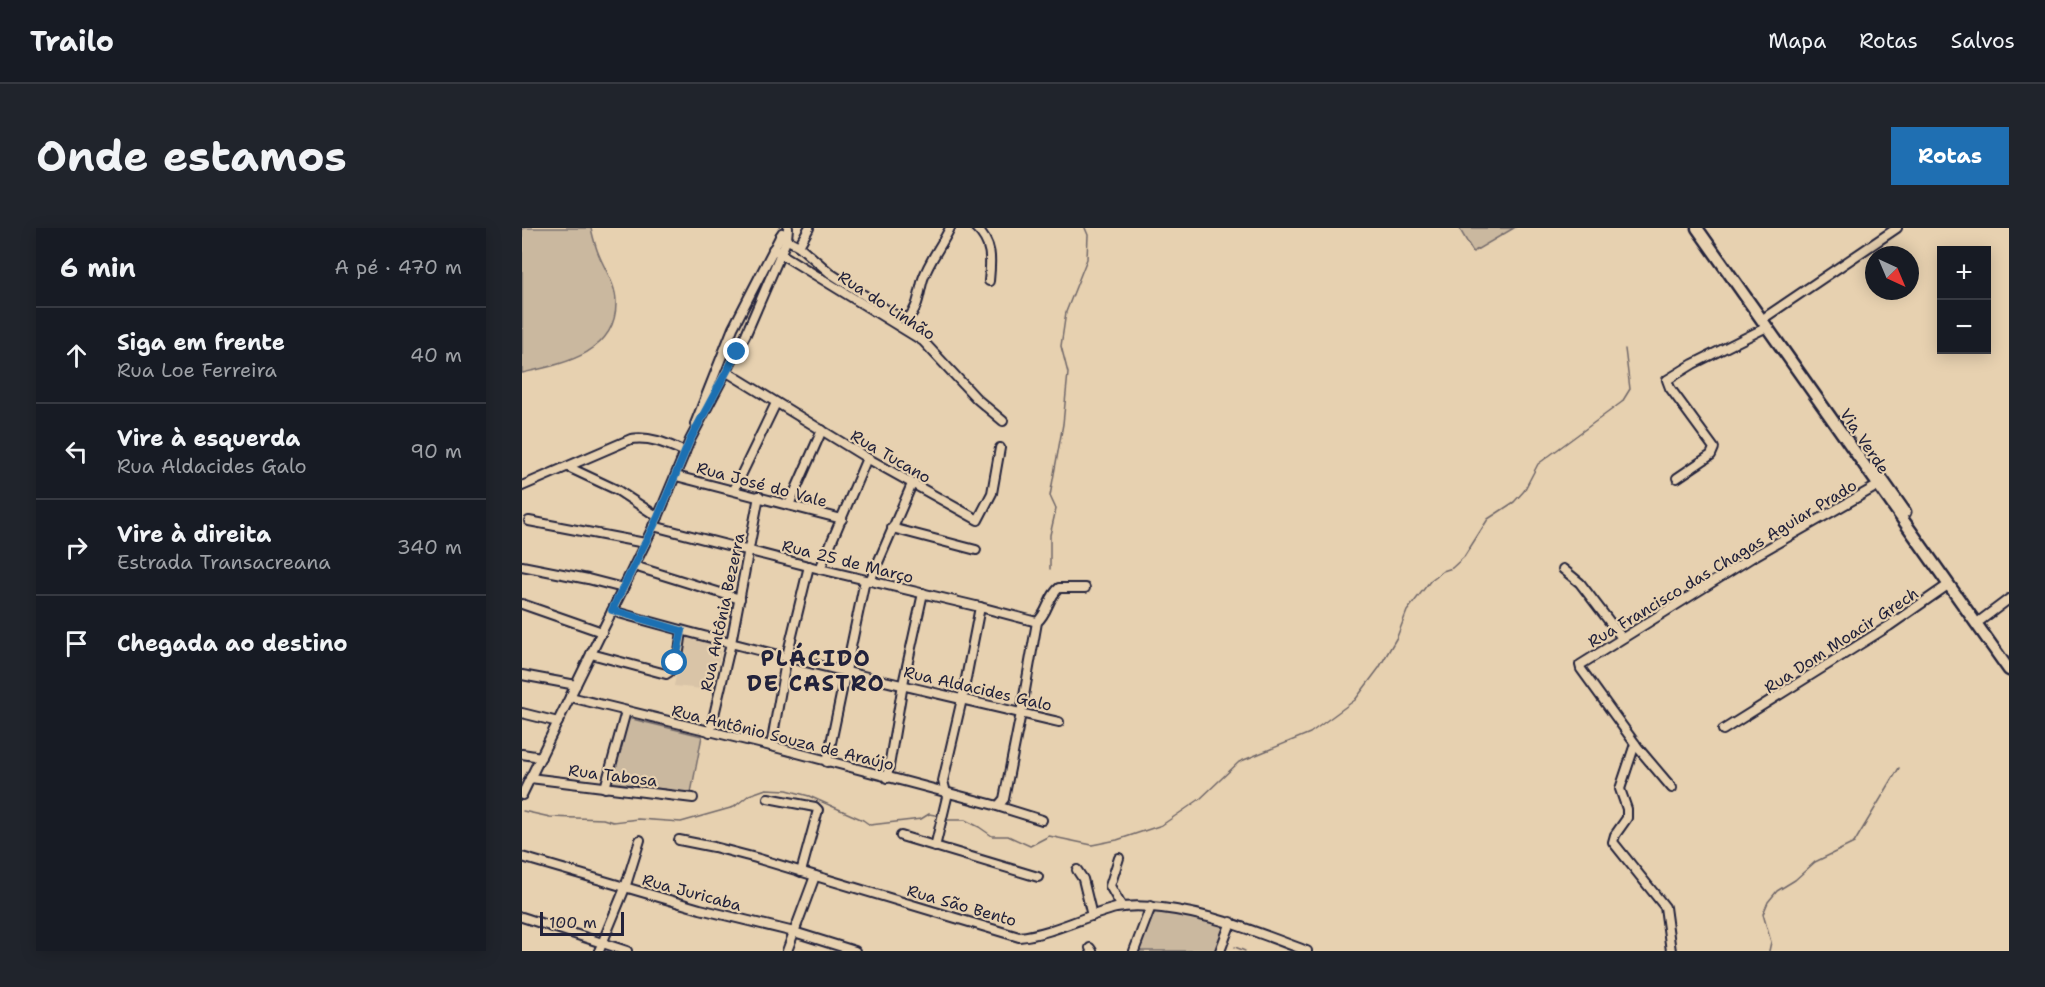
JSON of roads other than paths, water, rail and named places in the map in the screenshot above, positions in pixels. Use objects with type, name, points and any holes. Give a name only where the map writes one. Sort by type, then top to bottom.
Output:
[{"type":"main road","name":"Via Verde","points":[[1697,228],[2009,659]]},
{"type":"main road","name":"Via Verde","points":[[1706,228],[1877,486],[2009,670]]},
{"type":"street","points":[[690,440],[733,328],[787,228]]},
{"type":"street","points":[[799,246],[809,228]]},
{"type":"street","points":[[783,237],[799,246],[831,273],[893,314],[908,318],[913,314],[927,270],[950,228]]},
{"type":"street","points":[[976,228],[989,246],[988,281]]},
{"type":"street","points":[[1677,478],[1714,451],[1713,446],[1670,388],[1667,380],[1767,322],[1897,228]]},
{"type":"street","points":[[522,795],[654,526],[690,440],[746,334],[776,251]]},
{"type":"street","name":"Rua do Linhão","points":[[776,251],[923,341],[977,399],[1003,421]]},
{"type":"street","points":[[733,328],[746,334]]},
{"type":"street","points":[[729,338],[741,343]]},
{"type":"street","name":"Rua Tucano","points":[[727,372],[867,459],[978,520],[992,493],[1000,448]]},
{"type":"street","points":[[734,490],[776,403]]},
{"type":"street","points":[[789,505],[822,430]]},
{"type":"street","points":[[522,486],[631,439],[643,437],[657,440],[685,452]]},
{"type":"street","points":[[820,569],[867,459]]},
{"type":"street","points":[[568,467],[617,490],[658,517]]},
{"type":"street","name":"Rua José do Vale","points":[[676,476],[842,519]]},
{"type":"street","points":[[826,762],[868,580],[912,483]]},
{"type":"street","name":"Rua Francisco das Chagas Aguiar Prado","points":[[1635,744],[1580,665],[1752,558],[1877,486]]},
{"type":"street","name":"Rua Antônia Bezerra","points":[[710,732],[731,643],[759,496]]},
{"type":"street","points":[[529,521],[645,543]]},
{"type":"street","name":"Rua 25 de Março","points":[[654,526],[1037,622]]},
{"type":"street","points":[[892,528],[976,550]]},
{"type":"street","points":[[522,566],[623,588]]},
{"type":"street","points":[[634,566],[740,599]]},
{"type":"street","points":[[771,746],[787,656],[809,566]]},
{"type":"street","points":[[1563,569],[1580,583],[1622,638]]},
{"type":"street","name":"Rua Dom Moacir Grech","points":[[1723,730],[1889,626],[1948,585]]},
{"type":"street","points":[[993,805],[1000,806],[1003,801],[1037,622],[1059,588],[1085,588]]},
{"type":"street","points":[[887,778],[903,684],[923,593]]},
{"type":"street","points":[[1981,620],[2009,599]]},
{"type":"street","points":[[522,604],[602,632]]},
{"type":"street","points":[[935,847],[947,797],[943,781],[980,607]]},
{"type":"street","name":"Rua Aldacides Galo","points":[[612,610],[682,631],[1059,722]]},
{"type":"street","points":[[591,654],[657,673],[670,673],[675,663],[682,631]]},
{"type":"street","points":[[522,675],[576,685]]},
{"type":"street","name":"Rua Antônio Souza de Araújo","points":[[570,697],[945,791],[1042,820]]},
{"type":"street","points":[[605,788],[626,711]]},
{"type":"street","points":[[522,713],[558,722]]},
{"type":"street","points":[[1635,744],[1672,788]]},
{"type":"street","points":[[1635,744],[1620,789],[1627,809],[1627,818],[1613,842],[1665,907],[1671,951]]},
{"type":"street","points":[[522,754],[541,757]]},
{"type":"street","name":"Rua Tabosa","points":[[530,778],[693,798]]},
{"type":"street","points":[[768,798],[815,807],[818,810],[801,872]]},
{"type":"street","points":[[901,836],[1038,877]]},
{"type":"street","points":[[601,947],[625,888],[640,840]]},
{"type":"street","name":"Rua São Bento","points":[[679,840],[714,847],[1019,937],[1122,907],[1151,906],[1178,909],[1231,922],[1307,951]]},
{"type":"street","name":"Rua Juricaba","points":[[522,857],[625,888],[794,932],[855,951]]},
{"type":"street","points":[[1119,858],[1110,886],[1122,907]]},
{"type":"street","points":[[1077,870],[1083,879],[1092,916]]},
{"type":"street","points":[[787,951],[815,876]]},
{"type":"street","points":[[1134,951],[1151,906]]},
{"type":"street","points":[[522,917],[601,947],[627,951]]},
{"type":"street","points":[[1220,951],[1231,922]]},
{"type":"waterway","points":[[1050,569],[1050,535],[1056,509],[1050,496],[1063,424],[1068,373],[1061,346],[1066,312],[1087,259],[1088,235],[1085,228]]},
{"type":"waterway","points":[[947,820],[965,820],[992,836],[1008,836],[1030,846],[1049,836],[1092,845],[1117,840],[1162,825],[1200,799],[1239,762],[1310,733],[1355,700],[1379,668],[1397,637],[1407,611],[1431,580],[1443,571],[1452,568],[1464,557],[1488,519],[1514,502],[1524,491],[1538,464],[1622,402],[1630,389],[1625,349]]},
{"type":"waterway","points":[[1769,951],[1771,942],[1763,914],[1768,902],[1777,891],[1795,880],[1815,862],[1854,843],[1899,768]]},
{"type":"waterway","points":[[523,811],[550,817],[603,819],[613,822],[638,819],[681,822],[734,807],[749,795],[766,789],[787,790],[809,796],[870,825],[921,819],[929,814],[935,815]]},
{"type":"waterway","points":[[1235,947],[1245,951]]},
{"type":"district","name":"PLÁCIDO DE CASTRO","points":[[816,671]]}]
